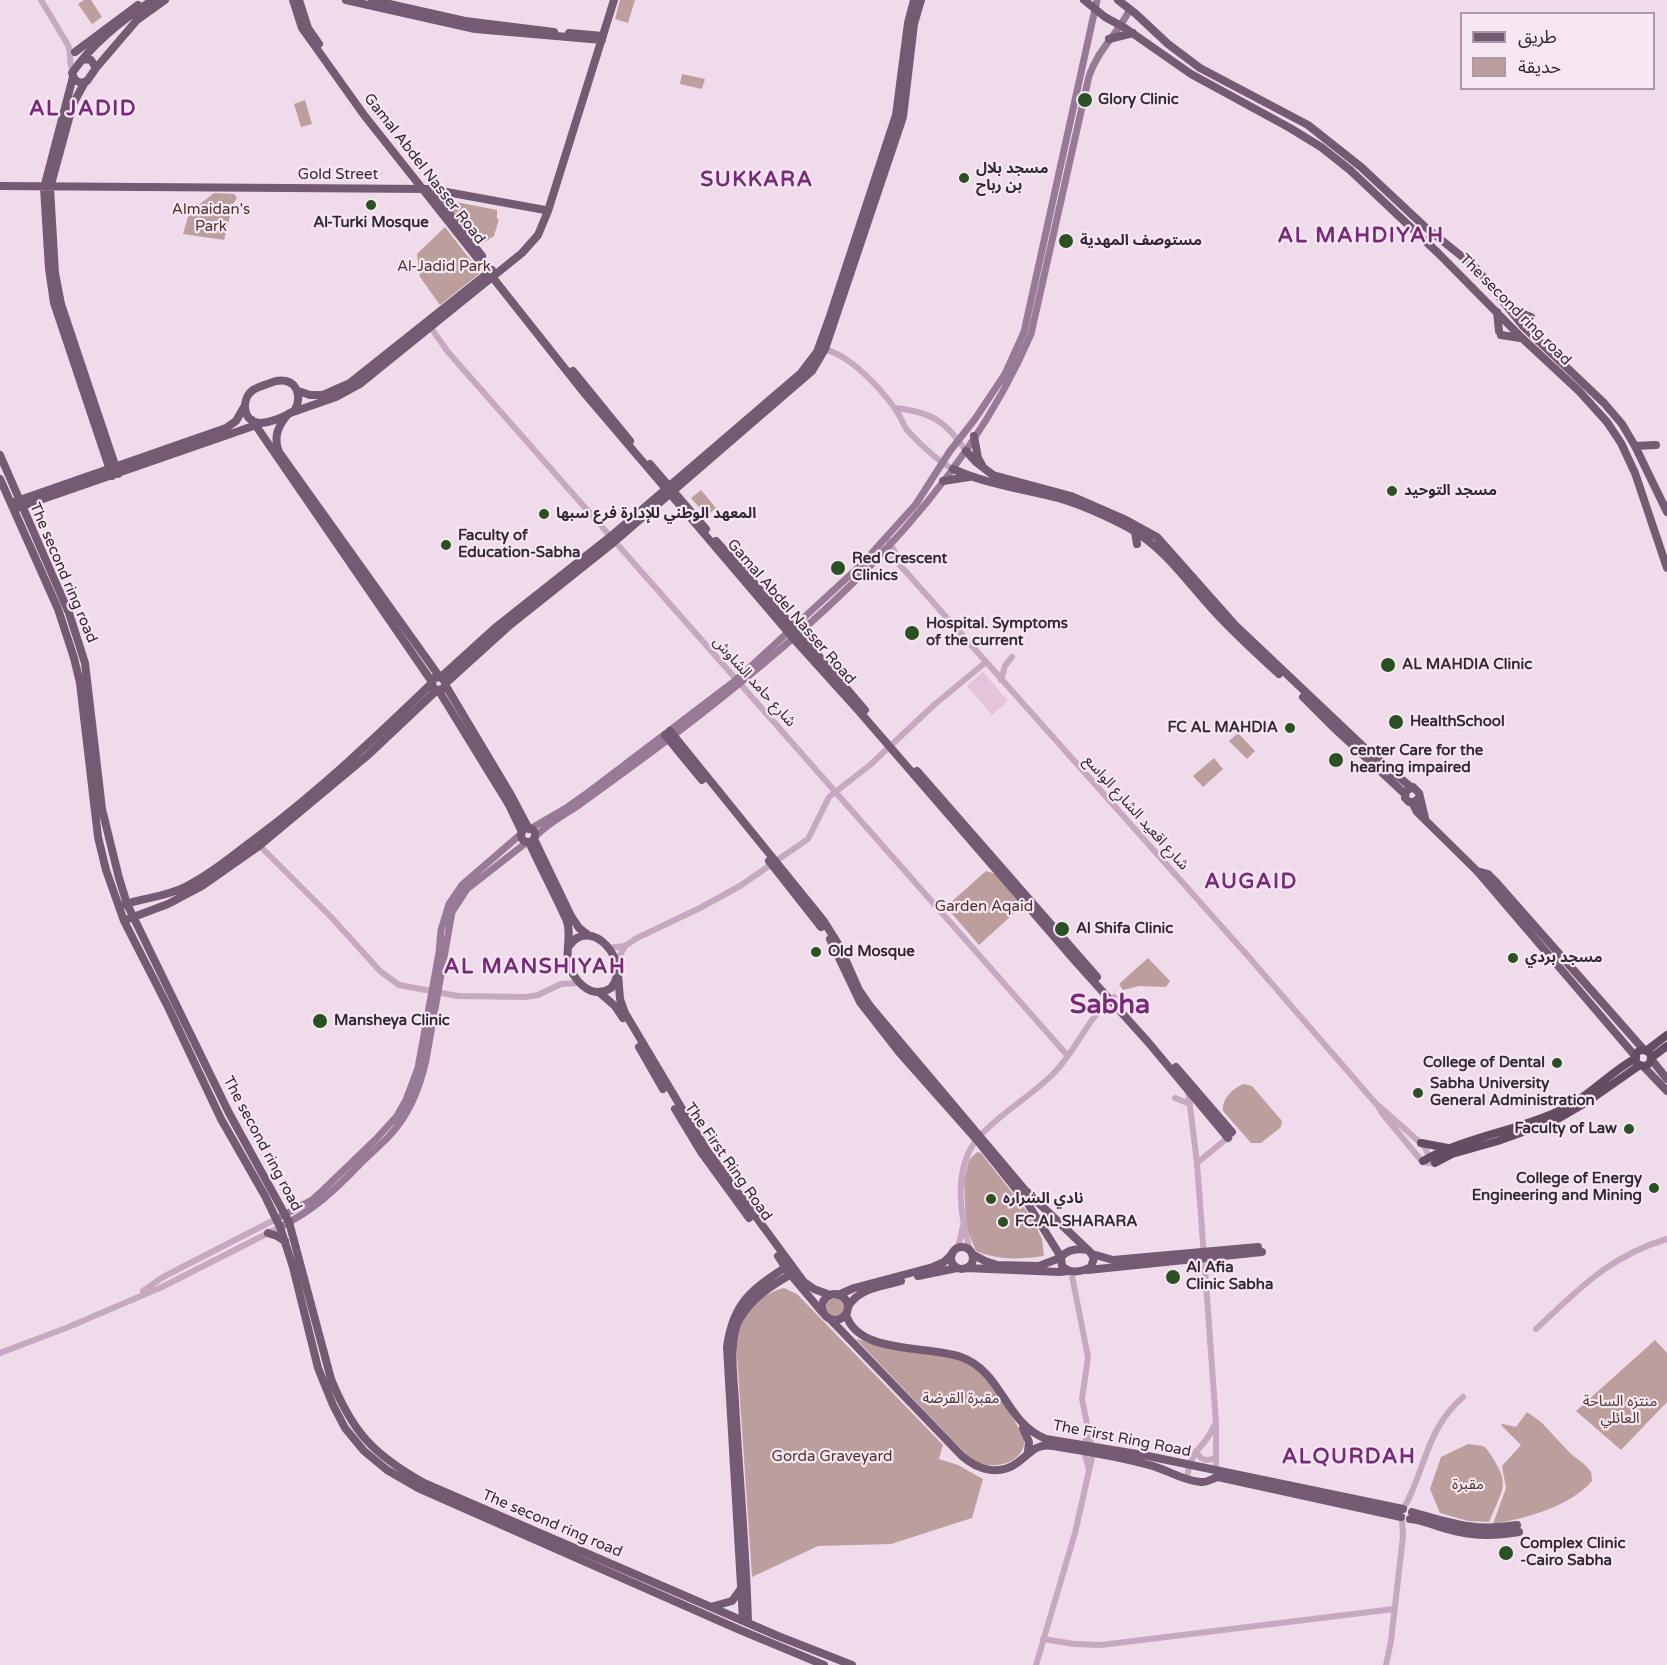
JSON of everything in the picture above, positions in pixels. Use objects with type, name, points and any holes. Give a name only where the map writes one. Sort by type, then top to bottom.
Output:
[{"type":"highway","points":[[1638,1061],[1647,1065],[1648,1055],[1667,1035]]},
{"type":"highway","points":[[1638,1061],[1638,1053],[1648,1055],[1667,1046]]},
{"type":"highway","points":[[1430,1161],[1448,1148],[1565,1108],[1638,1061]]},
{"type":"highway","points":[[1430,1161],[1498,1141],[1556,1120],[1590,1100],[1638,1061]]},
{"type":"highway","points":[[1420,1143],[1448,1148]]},
{"type":"main road","points":[[47,188],[73,104],[85,82],[137,20],[165,0]]},
{"type":"main road","name":"Gamal Abdel Nasser Road","points":[[293,0],[297,17],[307,36],[364,115],[427,189],[443,204],[591,402],[1230,1135]]},
{"type":"main road","name":"Gamal Abdel Nasser Road","points":[[299,0],[308,28],[346,84],[494,272]]},
{"type":"main road","points":[[346,0],[475,29],[600,38]]},
{"type":"main road","points":[[372,0],[481,23],[600,38]]},
{"type":"main road","points":[[494,272],[527,249],[541,230],[611,0]]},
{"type":"main road","points":[[822,349],[896,115],[914,0]]},
{"type":"main road","points":[[123,905],[158,898],[199,879],[316,792],[439,683],[669,490],[810,363],[822,349],[903,117],[914,24],[921,0]]},
{"type":"main road","name":"The second ring road","points":[[1084,0],[1096,4],[1120,26],[1191,74],[1321,147],[1365,184],[1432,247],[1522,338],[1579,391],[1616,434],[1635,473],[1667,568]]},
{"type":"main road","name":"The second ring road","points":[[1118,0],[1167,44],[1200,68],[1308,125],[1361,167],[1424,226],[1475,267],[1523,326],[1604,403],[1622,424],[1667,512]]},
{"type":"main road","points":[[73,51],[137,6],[151,2]]},
{"type":"main road","points":[[114,471],[54,303],[49,269],[47,188],[73,74],[82,59],[98,43],[151,2]]},
{"type":"main road","points":[[889,542],[1005,374],[1024,332],[1096,4]]},
{"type":"main road","points":[[278,1223],[312,1209],[334,1191],[392,1134],[406,1112],[422,1076],[434,993],[450,922],[456,904],[473,884],[528,835],[670,735],[738,682],[794,633],[889,542],[943,481],[966,451],[1015,369],[1031,334],[1089,76],[1099,52],[1120,26],[1130,9]]},
{"type":"main road","points":[[1109,39],[1133,33]]},
{"type":"main road","points":[[16,505],[240,431],[256,423],[329,400],[352,389],[520,250],[535,234],[545,210],[600,38]]},
{"type":"main road","points":[[82,59],[93,62],[96,69]]},
{"type":"main road","points":[[73,74],[78,82],[85,82]]},
{"type":"main road","name":"Gold Street","points":[[0,186],[427,189],[545,210]]},
{"type":"main road","points":[[443,204],[444,198],[450,193]]},
{"type":"main road","points":[[1508,308],[1531,317]]},
{"type":"main road","points":[[1497,312],[1500,333],[1522,338]]},
{"type":"main road","points":[[114,471],[226,428],[236,421],[253,390],[276,381],[290,383],[298,392],[310,395],[323,395],[342,388],[429,325]]},
{"type":"main road","points":[[298,392],[298,402],[278,428],[276,440],[279,452],[439,683],[528,835],[571,916],[588,935]]},
{"type":"main road","points":[[244,407],[247,416],[256,423],[264,441],[439,683]]},
{"type":"main road","points":[[240,431],[264,441]]},
{"type":"main road","points":[[974,436],[978,458],[986,471]]},
{"type":"main road","points":[[1635,446],[1656,445]]},
{"type":"main road","points":[[966,451],[986,471],[999,477],[1071,496],[1126,520],[1157,537],[1235,625],[1369,752],[1412,788],[1418,790],[1415,800],[1426,820],[1477,871],[1638,1061],[1667,1091]]},
{"type":"main road","name":"The second ring road","points":[[0,455],[16,505],[58,609],[74,658],[80,683],[98,837],[106,870],[123,905],[133,917],[229,1113],[287,1218],[331,1379],[348,1418],[374,1449],[391,1463],[424,1483],[852,1665]]},
{"type":"main road","points":[[952,469],[972,477],[1079,505],[1136,532],[1152,543],[1227,625],[1405,794],[1407,800],[1415,800]]},
{"type":"main road","points":[[943,481],[972,477]]},
{"type":"main road","name":"The second ring road","points":[[0,479],[16,505]]},
{"type":"main road","points":[[1136,532],[1137,544]]},
{"type":"main road","points":[[124,921],[168,904],[202,886],[259,846],[367,756],[439,683]]},
{"type":"main road","points":[[670,735],[774,863],[825,933],[838,954],[855,995],[876,1024],[1025,1190],[1090,1252],[1093,1263],[1086,1270]]},
{"type":"main road","points":[[1405,794],[1407,789],[1412,788]]},
{"type":"main road","points":[[528,835],[566,920],[568,958],[579,983],[589,990],[600,993],[611,988],[618,974]]},
{"type":"main road","points":[[1477,871],[1488,874],[1495,881],[1667,1079]]},
{"type":"main road","name":"The second ring road","points":[[123,905],[124,921],[221,1119],[261,1188],[278,1223],[285,1241],[318,1368],[333,1405],[354,1440],[387,1470],[427,1493],[824,1665]]},
{"type":"main road","points":[[569,946],[578,937],[588,935],[596,937],[608,948],[616,963],[620,999],[625,1013],[706,1149],[790,1269],[810,1287],[845,1300],[847,1310]]},
{"type":"main road","name":"The First Ring Road","points":[[600,993],[619,1011],[681,1121],[703,1154],[822,1312]]},
{"type":"main road","points":[[1112,998],[1190,1087]]},
{"type":"main road","points":[[978,1137],[1028,1204],[1060,1257],[1062,1266],[1070,1271]]},
{"type":"main road","points":[[268,1233],[285,1241]]},
{"type":"main road","points":[[1204,1255],[1113,1260],[1090,1252],[1071,1250],[1039,1266],[998,1265],[985,1261],[964,1247],[933,1267],[854,1288],[823,1300],[822,1312],[830,1319],[839,1320],[854,1298],[862,1292],[957,1268],[1045,1272],[1086,1270],[1260,1249]]},
{"type":"main road","points":[[955,1251],[952,1263],[957,1268]]},
{"type":"main road","points":[[966,1268],[972,1262],[971,1252]]},
{"type":"main road","points":[[776,1274],[780,1258]]},
{"type":"main road","points":[[746,1621],[741,1589],[727,1347],[731,1322],[753,1290],[776,1274],[790,1269]]},
{"type":"main road","points":[[743,1631],[746,1621],[734,1344],[738,1324],[751,1302],[790,1269]]},
{"type":"main road","points":[[776,1283],[801,1287]]},
{"type":"main road","name":"The First Ring Road","points":[[847,1310],[854,1330],[867,1338],[897,1346],[949,1353],[971,1361],[991,1378],[1022,1424],[1033,1433],[1046,1439],[1147,1464],[1187,1480],[1205,1482],[1216,1474]]},
{"type":"main road","name":"The First Ring Road","points":[[830,1319],[930,1424],[973,1465],[986,1470],[1006,1468],[1018,1462],[1036,1447],[1089,1450],[1188,1464],[1216,1474],[1463,1527],[1518,1529]]},
{"type":"main road","points":[[1022,1424],[1028,1437],[1028,1452]]},
{"type":"main road","points":[[711,1606],[732,1601],[741,1589]]},
{"type":"street","points":[[41,0],[73,51],[82,59]]},
{"type":"street","points":[[73,51],[71,67],[73,74]]},
{"type":"street","name":"شارع حامد الشاوش","points":[[429,325],[448,352],[1067,1055]]},
{"type":"street","points":[[822,349],[844,358],[861,372],[895,408],[907,429],[952,469]]},
{"type":"street","points":[[895,408],[923,412],[939,420],[959,440],[966,451]]},
{"type":"street","points":[[889,542],[899,564]]},
{"type":"street","points":[[882,549],[899,564]]},
{"type":"street","name":"شارع اقعيد الشارع الواسع","points":[[899,564],[1247,955],[1382,1113],[1430,1161]]},
{"type":"street","points":[[1001,680],[1005,666],[1011,657]]},
{"type":"street","points":[[608,948],[625,946],[740,886],[808,839],[826,800],[870,765],[934,705],[986,662]]},
{"type":"street","points":[[256,838],[259,846],[332,918],[380,971],[399,985],[458,996],[532,997],[561,984],[579,983]]},
{"type":"street","points":[[616,963],[625,946]]},
{"type":"street","points":[[561,984],[572,970]]},
{"type":"street","points":[[971,1252],[963,1226],[962,1171],[965,1157],[978,1137],[1057,1070],[1090,1022],[1112,998]]},
{"type":"street","points":[[1102,1010],[1118,1008]]},
{"type":"street","points":[[1190,1087],[1216,1423],[1216,1474]]},
{"type":"street","points":[[1175,1098],[1190,1104]]},
{"type":"street","name":"شارع اقعيد الشارع الواسع","points":[[1378,1106],[1420,1143],[1430,1161]]},
{"type":"street","points":[[1197,1163],[1230,1135]]},
{"type":"street","points":[[0,1353],[66,1328],[172,1282],[268,1233],[278,1223]]},
{"type":"street","points":[[138,1296],[163,1277],[278,1223]]},
{"type":"street","points":[[955,1251],[963,1226]]},
{"type":"street","points":[[1536,1329],[1600,1271],[1627,1256],[1667,1239]]},
{"type":"street","points":[[1036,1665],[1075,1533],[1089,1469],[1089,1450],[1082,1399],[1088,1357],[1070,1271]]},
{"type":"street","points":[[1386,1665],[1402,1536],[1413,1491],[1438,1425],[1448,1410],[1464,1397]]},
{"type":"street","points":[[1187,1480],[1188,1464],[1216,1423]]},
{"type":"street","points":[[1196,1451],[1204,1460],[1216,1457]]},
{"type":"street","points":[[1043,1639],[1074,1644],[1109,1644],[1394,1609]]},
{"type":"green space","points":[[84,0],[91,0],[102,17],[92,24],[78,4]]},
{"type":"green space","points":[[620,0],[635,0],[628,23],[615,19]]},
{"type":"green space","points":[[682,74],[705,79],[702,89],[680,84]]},
{"type":"green space","points":[[305,100],[312,124],[301,127],[294,104]]},
{"type":"green space","name":"Almaidan's Park","points":[[214,193],[234,194],[237,198],[233,204],[224,240],[183,234],[189,213]]},
{"type":"green space","points":[[451,201],[497,210],[497,219],[499,219],[494,236],[478,246],[446,204]]},
{"type":"green space","name":"Al-Jadid Park","points":[[445,227],[479,274],[440,305],[420,277],[417,254]]},
{"type":"green space","points":[[701,490],[716,508],[707,516],[691,498]]},
{"type":"green space","points":[[1238,733],[1255,751],[1247,759],[1229,741]]},
{"type":"green space","points":[[1214,758],[1223,769],[1203,787],[1193,776]]},
{"type":"green space","name":"Garden Aqaid","points":[[986,871],[996,874],[1021,905],[979,945],[947,908]]},
{"type":"green space","points":[[1148,958],[1170,981],[1166,987],[1139,986],[1123,990],[1119,984]]},
{"type":"green space","points":[[1244,1084],[1252,1086],[1282,1121],[1281,1127],[1261,1143],[1251,1143],[1223,1111],[1224,1102],[1229,1094]]},
{"type":"green space","name":"نادي الشراره","points":[[977,1152],[981,1153],[1032,1218],[1042,1239],[1044,1256],[1002,1258],[976,1251],[966,1227],[964,1180],[969,1160]]},
{"type":"green space","name":"Gorda Graveyard","points":[[784,1288],[797,1294],[943,1445],[939,1459],[958,1465],[983,1479],[972,1518],[891,1544],[818,1546],[752,1577],[736,1341],[742,1322],[752,1307],[766,1295]]},
{"type":"green space","points":[[836,1298],[843,1301],[846,1308],[843,1315],[836,1318],[829,1315],[826,1308],[829,1301]]},
{"type":"green space","name":"مقبرة القرضة","points":[[856,1339],[898,1350],[968,1360],[988,1376],[1024,1437],[1024,1444],[1019,1455],[1008,1462],[995,1465],[982,1464],[969,1457]]},
{"type":"green space","name":"منتزه الساحة العائلي","points":[[1655,1340],[1667,1353],[1667,1402],[1621,1450],[1576,1411]]},
{"type":"green space","points":[[1527,1412],[1541,1422],[1571,1454],[1584,1464],[1591,1472],[1592,1481],[1572,1498],[1547,1510],[1493,1524],[1506,1488],[1502,1466],[1521,1445],[1501,1425],[1516,1427]]},
{"type":"green space","name":"مقبرة","points":[[1468,1444],[1486,1448],[1502,1477],[1502,1491],[1489,1522],[1468,1521],[1440,1513],[1430,1489],[1441,1457]]},
{"type":"shaded area","points":[[983,672],[1008,701],[992,715],[967,686]]},
{"type":"place","name":"Glory Clinic","points":[[1085,100]]},
{"type":"place","name":"مسجد بلال بن رباح","points":[[964,178]]},
{"type":"place","name":"Al-Turki Mosque","points":[[371,205]]},
{"type":"place","name":"مستوصف المهدية","points":[[1066,241]]},
{"type":"place","name":"مسجد التوحيد","points":[[1392,491]]},
{"type":"place","name":"المعهد الوطني للإدارة فرع سبها","points":[[544,514]]},
{"type":"place","name":"Faculty of Education-Sabha","points":[[446,545]]},
{"type":"place","name":"Red Crescent Clinics","points":[[838,568]]},
{"type":"place","name":"Hospital. Symptoms of the current","points":[[912,633]]},
{"type":"place","name":"AL MAHDIA Clinic","points":[[1388,665]]},
{"type":"place","name":"HealthSchool","points":[[1396,722]]},
{"type":"place","name":"FC AL MAHDIA","points":[[1290,728]]},
{"type":"place","name":"center Care for the hearing impaired","points":[[1336,760]]},
{"type":"place","name":"Al Shifa Clinic","points":[[1062,929]]},
{"type":"place","name":"Old Mosque","points":[[816,952]]},
{"type":"place","name":"مسجد بردي","points":[[1513,958]]},
{"type":"place","name":"Mansheya Clinic","points":[[320,1021]]},
{"type":"place","name":"College of Dental","points":[[1557,1063]]},
{"type":"place","name":"Sabha University General Administration","points":[[1418,1093]]},
{"type":"place","name":"Faculty of Law","points":[[1629,1129]]},
{"type":"place","name":"College of Energy Engineering and Mining","points":[[1654,1188]]},
{"type":"place","name":"نادي الشراره","points":[[991,1199]]},
{"type":"place","name":"FC.AL SHARARA","points":[[1003,1222]]},
{"type":"place","name":"Al Afia Clinic Sabha","points":[[1173,1277]]},
{"type":"place","name":"Complex Clinic -Cairo Sabha","points":[[1506,1553]]},
{"type":"district","name":"AL JADID","points":[[83,109]]},
{"type":"district","name":"SUKKARA","points":[[757,180]]},
{"type":"district","name":"AL MAHDIYAH","points":[[1361,236]]},
{"type":"district","name":"AUGAID","points":[[1251,882]]},
{"type":"district","name":"AL MANSHIYAH","points":[[535,967]]},
{"type":"district","name":"Sabha","points":[[1110,1006]]},
{"type":"district","name":"ALQURDAH","points":[[1349,1457]]}]
